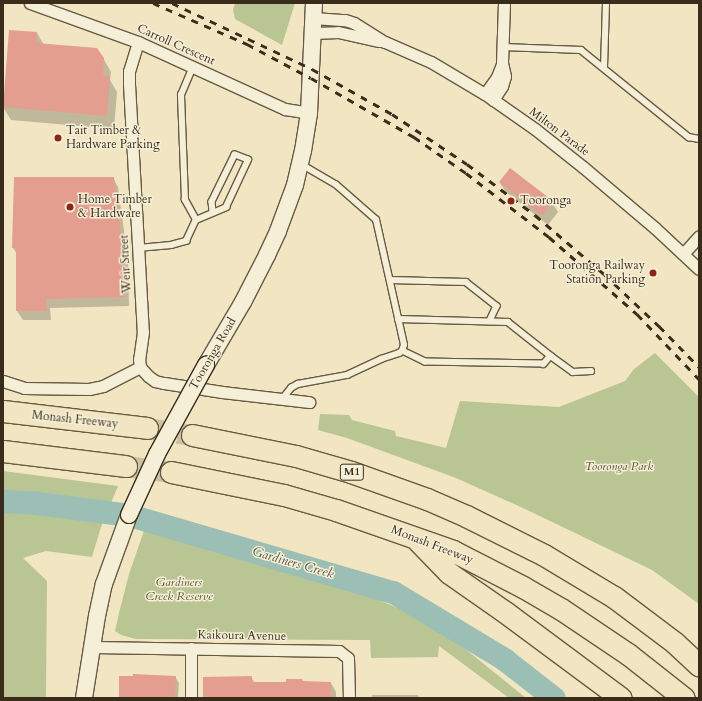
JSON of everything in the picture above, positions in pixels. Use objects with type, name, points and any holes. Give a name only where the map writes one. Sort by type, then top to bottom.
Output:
[{"type":"highway","name":"Monash Freeway","points":[[3,412],[147,428]]},
{"type":"highway","name":"M1","points":[[192,435],[303,458],[366,477],[440,505],[505,534],[614,597],[675,643],[699,665]]},
{"type":"highway","points":[[3,451],[126,466]]},
{"type":"highway","name":"Monash Freeway","points":[[172,472],[284,495],[336,510],[459,554],[517,583],[555,606],[628,654],[684,698]]},
{"type":"highway","points":[[414,538],[449,573],[505,612],[621,698]]},
{"type":"highway","points":[[675,643],[699,644]]},
{"type":"main road","name":"Tooronga Road","points":[[84,698],[104,584],[120,537],[142,484],[172,426],[267,254],[288,207],[300,164],[309,113],[313,18]]},
{"type":"street","name":"Carroll Crescent","points":[[30,3],[138,42],[285,109],[309,113]]},
{"type":"street","points":[[489,97],[504,82],[505,76],[502,63],[502,4]]},
{"type":"street","name":"Milton Parade","points":[[313,18],[338,32],[351,36],[385,42],[431,62],[489,97],[535,129],[583,167],[683,254],[697,262]]},
{"type":"street","name":"Weir Street","points":[[138,42],[129,71],[129,84],[143,332],[139,359],[140,367]]},
{"type":"street","points":[[683,254],[699,236]]},
{"type":"street","points":[[3,381],[18,386],[39,389],[89,389],[103,386],[140,367],[155,381],[164,383],[222,392],[309,402]]},
{"type":"street","name":"Kaikoura Avenue","points":[[92,647],[339,651],[348,658],[349,698]]},
{"type":"street","points":[[191,648],[191,698]]},
{"type":"lane","points":[[604,67],[606,3]]},
{"type":"lane","points":[[503,47],[581,50],[689,137],[699,139]]},
{"type":"lane","points":[[193,67],[181,95],[185,200],[196,220]]},
{"type":"lane","points":[[138,248],[171,245],[186,241],[196,220],[213,211],[226,207],[248,160],[235,155],[212,202],[213,211]]},
{"type":"lane","points":[[300,164],[336,185],[376,220],[403,336],[402,350]]},
{"type":"lane","points":[[390,280],[466,282],[497,306],[490,321]]},
{"type":"lane","points":[[398,319],[508,322],[573,372],[591,370]]},
{"type":"lane","points":[[402,350],[425,362],[544,364],[551,356]]},
{"type":"lane","points":[[283,398],[291,388],[298,384],[347,376],[402,350]]},
{"type":"green space","points":[[235,3],[295,3],[282,45],[235,19],[233,10]]},
{"type":"green space","name":"Tooronga Park","points":[[655,353],[699,397],[699,604],[652,570],[523,508],[456,478],[347,438],[318,430],[320,414],[349,415],[352,420],[395,431],[396,436],[446,448],[460,401],[559,407],[625,381],[634,369]]},
{"type":"green space","points":[[3,471],[118,486],[101,527],[92,557],[46,551],[23,558],[47,581],[46,698],[3,698]]},
{"type":"green space","name":"Gardiners Creek Reserve","points":[[145,528],[311,577],[374,598],[414,615],[464,648],[526,698],[509,698],[439,646],[438,657],[371,658],[370,640],[136,639],[121,635],[115,631],[119,613],[129,574]]},
{"type":"building","points":[[9,30],[37,32],[36,43],[97,48],[104,58],[103,75],[110,77],[107,116],[3,107]]},
{"type":"building","points":[[510,168],[553,201],[542,216],[499,182]]},
{"type":"building","points":[[14,177],[114,177],[123,249],[125,297],[46,299],[47,311],[16,311],[16,248],[12,248]]},
{"type":"building","points":[[133,674],[176,676],[175,698],[119,698],[119,676],[133,676]]},
{"type":"building","points":[[252,676],[252,682],[286,682],[286,679],[302,679],[303,681],[331,682],[331,698],[203,698],[203,677]]},
{"type":"waterway","name":"Gardiners Creek","points":[[3,501],[37,503],[129,515],[393,592],[504,659],[554,698]]},
{"type":"tunnel","points":[[147,428],[192,435]]},
{"type":"tunnel","points":[[126,466],[171,472]]},
{"type":"railway","points":[[153,3],[247,44],[311,78],[414,137],[466,173],[549,237],[637,314],[699,379]]},
{"type":"railway","points":[[172,3],[312,69],[392,114],[467,164],[535,215],[604,274],[659,326],[699,367]]},
{"type":"place","name":"Tait Timber & Hardware Parking","points":[[58,138]]},
{"type":"place","name":"Tooronga","points":[[511,201]]},
{"type":"place","name":"Home Timber & Hardware","points":[[70,207]]},
{"type":"place","name":"Tooronga Railway Station Parking","points":[[653,273]]}]
